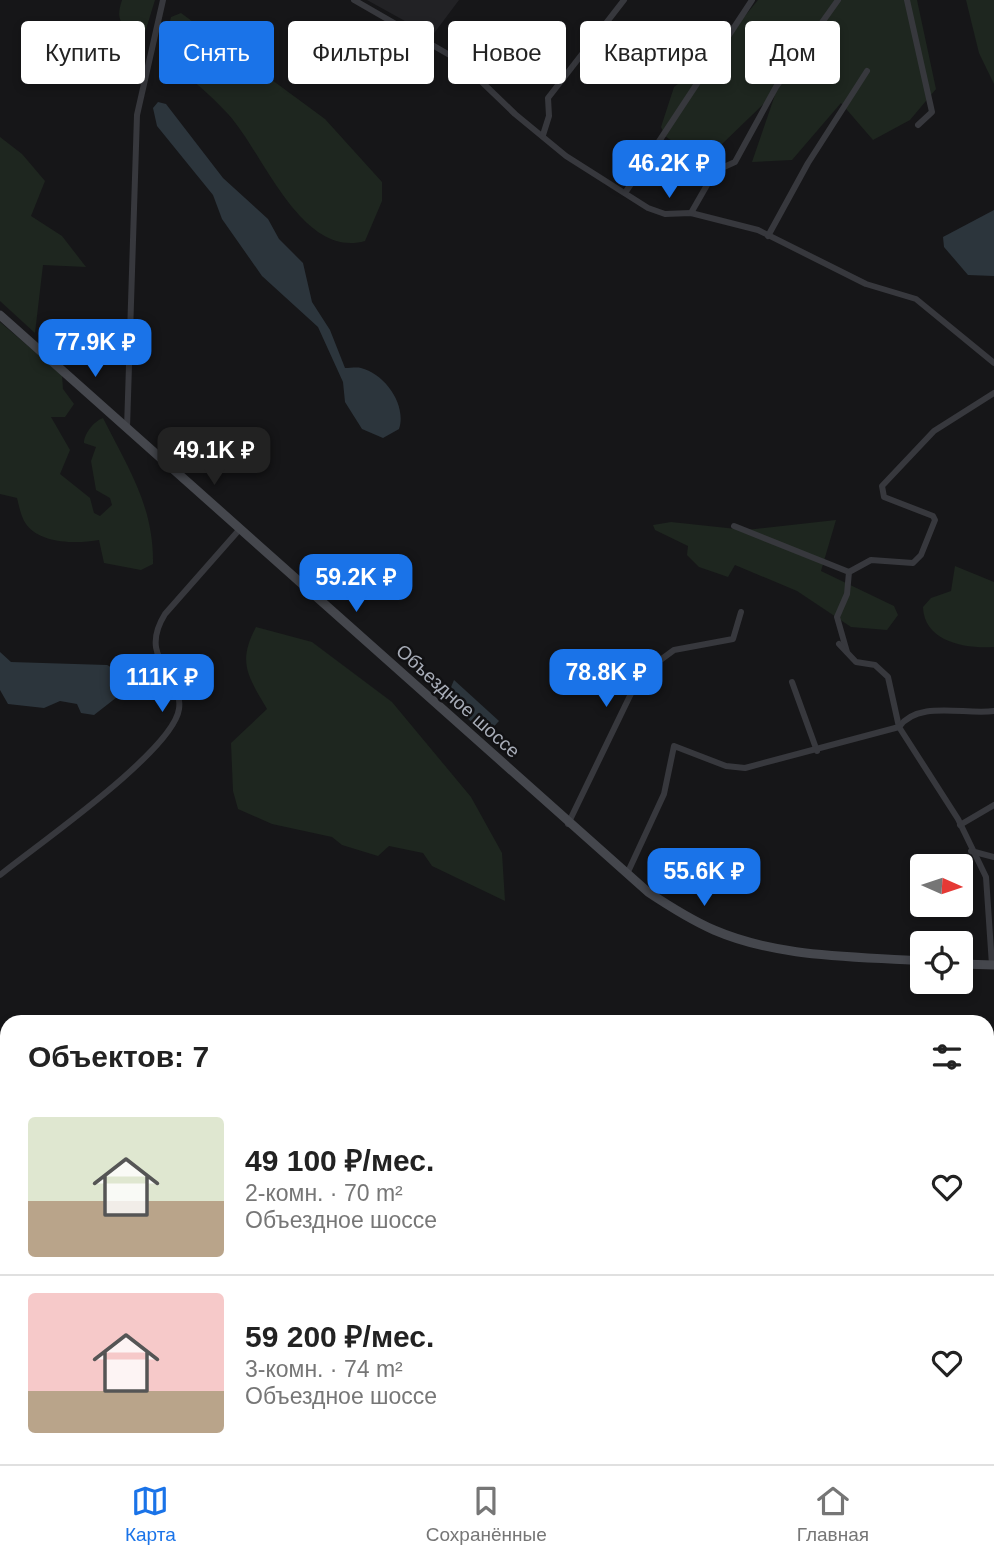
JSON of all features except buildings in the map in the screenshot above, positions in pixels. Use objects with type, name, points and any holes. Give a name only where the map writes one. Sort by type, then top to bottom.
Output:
[{"type":"main road","name":"Объездное шоссе","points":[[0,315],[568,824],[648,892],[714,930],[753,944],[794,952],[910,960]]},
{"type":"main road","points":[[973,964],[993,965]]},
{"type":"street","points":[[127,428],[137,115],[163,0]]},
{"type":"street","points":[[354,0],[460,61],[566,156],[648,208],[665,214],[691,213],[758,230],[866,284],[916,299],[994,363]]},
{"type":"street","points":[[543,135],[549,116],[548,98],[624,0]]},
{"type":"street","points":[[625,193],[752,0]]},
{"type":"street","points":[[691,213],[715,171],[734,162],[776,87],[838,0]]},
{"type":"street","points":[[907,0],[932,112],[918,125]]},
{"type":"street","points":[[768,236],[808,163],[867,72]]},
{"type":"street","points":[[849,572],[871,560],[907,565],[917,560],[935,520],[933,516],[884,496],[882,486],[934,431],[994,393]]},
{"type":"street","points":[[734,526],[849,572]]},
{"type":"street","points":[[0,875],[102,797],[139,764],[174,722],[179,709],[178,695],[159,657],[156,629],[239,530]]},
{"type":"street","points":[[848,653],[837,617],[847,594],[849,572]]},
{"type":"street","points":[[568,824],[640,675],[674,650],[733,639],[741,612]]},
{"type":"street","points":[[839,644],[856,662],[875,666],[887,677],[899,727],[960,825],[986,877],[993,965]]},
{"type":"street","points":[[792,682],[817,751]]},
{"type":"street","points":[[627,874],[664,794],[674,746],[726,766],[745,768],[899,727],[907,717],[926,711],[994,711]]},
{"type":"street","points":[[960,825],[994,805]]},
{"type":"street","points":[[971,851],[994,856]]},
{"type":"shaded area","points":[[122,0],[155,0],[145,32],[145,21],[121,21]]},
{"type":"shaded area","points":[[367,0],[459,0],[434,33],[434,21],[405,21]]},
{"type":"shaded area","points":[[758,0],[917,0],[936,89],[910,120],[873,140],[841,103],[792,160],[752,162],[776,92],[720,146],[679,146],[665,136],[661,127],[674,87],[678,84],[731,84],[731,33]]},
{"type":"shaded area","points":[[966,0],[994,0],[994,84],[979,53]]},
{"type":"shaded area","points":[[181,13],[192,21],[170,21],[171,17]]},
{"type":"shaded area","points":[[274,81],[325,119],[382,182],[382,201],[365,241],[342,242],[322,234],[303,219],[228,114],[196,84],[274,84]]},
{"type":"shaded area","points":[[158,102],[166,104],[223,178],[268,219],[279,239],[303,263],[312,302],[330,330],[345,368],[370,371],[386,384],[400,410],[399,429],[383,438],[362,429],[345,402],[343,382],[318,327],[262,276],[222,219],[213,195],[157,126],[153,108]]},
{"type":"shaded area","points":[[0,137],[22,154],[45,181],[31,216],[62,236],[86,267],[43,265],[35,333],[0,301]]},
{"type":"shaded area","points":[[994,210],[994,276],[968,275],[944,247],[943,237]]},
{"type":"shaded area","points":[[0,322],[62,375],[63,389],[74,404],[65,417],[51,417],[70,450],[60,474],[90,498],[94,513],[100,516],[112,505],[110,498],[96,490],[91,461],[96,447],[84,443],[90,428],[103,418],[138,488],[149,524],[153,564],[141,570],[104,563],[99,540],[70,542],[40,536],[24,521],[17,498],[0,494]]},
{"type":"shaded area","points":[[836,520],[821,571],[894,606],[898,615],[887,630],[851,627],[797,591],[735,565],[728,577],[699,567],[687,555],[688,546],[655,530],[653,525],[671,522],[746,530]]},
{"type":"shaded area","points":[[955,566],[994,582],[994,647],[971,647],[948,641],[939,636],[925,619],[923,607],[931,598],[951,591]]},
{"type":"shaded area","points":[[256,627],[312,642],[392,702],[471,797],[502,853],[505,901],[432,866],[423,853],[389,846],[378,856],[342,845],[332,837],[272,824],[238,809],[233,791],[231,743],[267,709],[247,669],[247,650]]},
{"type":"shaded area","points":[[0,652],[11,662],[107,665],[125,674],[126,690],[94,715],[81,713],[77,704],[60,701],[44,708],[8,704],[0,690]]},
{"type":"shaded area","points":[[454,680],[499,721],[486,735],[446,699]]}]
